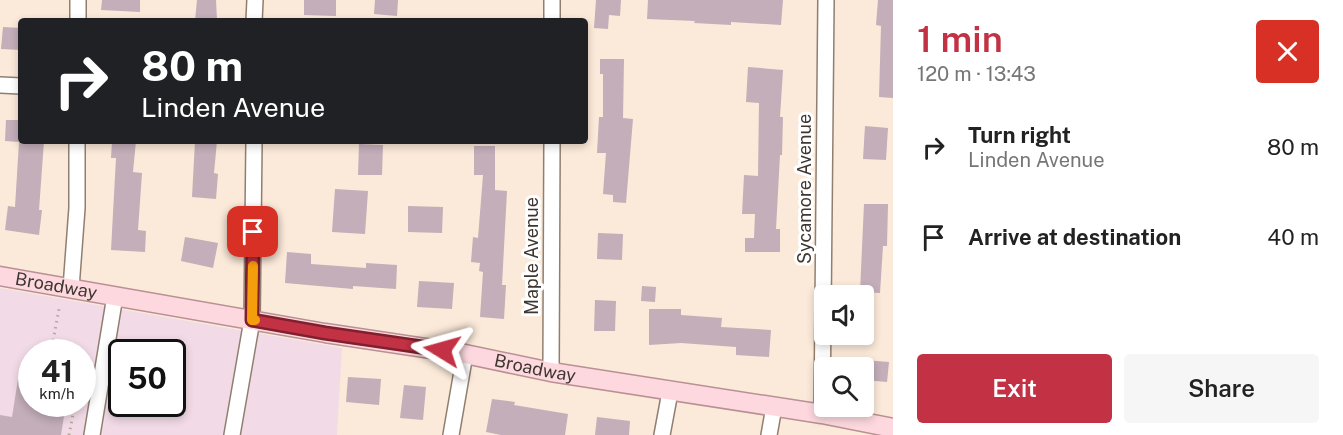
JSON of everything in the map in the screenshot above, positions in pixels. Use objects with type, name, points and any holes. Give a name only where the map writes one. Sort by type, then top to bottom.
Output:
[{"type":"main road","name":"Broadway","points":[[0,276],[325,333],[465,354],[551,372],[814,413]]},
{"type":"main road","name":"Broadway","points":[[834,417],[881,429]]},
{"type":"street","points":[[78,0],[78,18]]},
{"type":"street","points":[[254,18],[255,0]]},
{"type":"street","points":[[552,0],[552,18]]},
{"type":"street","name":"Sycamore Avenue","points":[[823,357],[826,0]]},
{"type":"street","points":[[0,85],[18,86]]},
{"type":"street","points":[[71,288],[77,208],[77,144]]},
{"type":"street","points":[[232,435],[252,320],[254,144]]},
{"type":"street","name":"Maple Avenue","points":[[551,372],[552,144]]},
{"type":"street","points":[[92,435],[115,296]]},
{"type":"street","points":[[451,435],[465,354]]},
{"type":"street","points":[[662,435],[670,392]]},
{"type":"street","points":[[769,435],[774,407]]},
{"type":"path","points":[[53,339],[59,309]]},
{"type":"path","points":[[69,435],[72,417]]},
{"type":"shaded area","points":[[0,288],[342,348],[337,435],[0,435]]},
{"type":"building","points":[[102,0],[140,0],[140,12],[101,10]]},
{"type":"building","points":[[197,0],[216,0],[217,18],[195,18]]},
{"type":"building","points":[[304,0],[336,0],[336,16],[304,15]]},
{"type":"building","points":[[375,0],[398,0],[397,16],[374,14]]},
{"type":"building","points":[[596,0],[621,0],[620,16],[609,15],[608,29],[594,28]]},
{"type":"building","points":[[648,0],[783,0],[781,25],[731,22],[731,25],[647,19]]},
{"type":"building","points":[[878,0],[893,0],[893,98],[879,97],[881,26],[876,25]]},
{"type":"building","points":[[3,27],[18,28],[18,50],[1,49]]},
{"type":"building","points":[[600,59],[624,59],[623,118],[633,119],[626,203],[613,202],[613,195],[603,194],[606,153],[597,153],[599,117],[603,117],[603,74],[600,74]]},
{"type":"building","points":[[748,67],[783,70],[780,117],[783,117],[782,155],[780,155],[776,229],[780,229],[780,252],[745,252],[745,238],[754,238],[755,214],[742,214],[744,175],[758,176],[759,103],[746,102]]},
{"type":"building","points":[[6,120],[18,120],[18,142],[5,141]]},
{"type":"building","points":[[865,126],[888,128],[886,160],[863,159]]},
{"type":"building","points":[[19,144],[44,144],[39,235],[5,230],[8,206],[15,207]]},
{"type":"building","points":[[112,144],[136,144],[133,172],[142,173],[138,230],[146,231],[145,252],[111,250],[116,158],[111,158]]},
{"type":"building","points":[[195,144],[217,144],[214,173],[218,174],[216,199],[192,197]]},
{"type":"building","points":[[359,144],[383,145],[382,175],[358,175]]},
{"type":"building","points":[[474,146],[495,146],[495,190],[507,191],[502,285],[506,285],[504,319],[480,317],[483,272],[479,271],[480,263],[471,262],[473,237],[478,238],[483,175],[474,175]]},
{"type":"building","points":[[335,189],[368,191],[365,234],[332,232]]},
{"type":"building","points":[[864,204],[888,204],[887,246],[883,246],[880,293],[874,293],[874,285],[860,285]]},
{"type":"building","points":[[408,206],[443,207],[442,233],[408,232]]},
{"type":"building","points":[[598,233],[623,234],[622,260],[597,259]]},
{"type":"building","points":[[185,237],[218,243],[213,268],[181,261]]},
{"type":"building","points":[[287,252],[311,254],[311,264],[366,268],[366,263],[397,265],[396,289],[353,286],[353,289],[285,283]]},
{"type":"building","points":[[419,281],[454,283],[452,309],[417,307]]},
{"type":"building","points":[[642,286],[656,287],[655,302],[641,301]]},
{"type":"building","points":[[595,300],[616,301],[615,331],[594,331]]},
{"type":"building","points":[[649,309],[681,309],[681,315],[722,318],[721,327],[771,330],[769,357],[736,355],[736,347],[681,343],[649,345]]},
{"type":"building","points":[[874,361],[889,362],[887,382],[874,381]]},
{"type":"building","points":[[348,377],[381,379],[379,405],[346,402]]},
{"type":"building","points":[[18,379],[18,417],[64,417],[61,435],[0,435],[0,415],[12,417]]},
{"type":"building","points":[[404,385],[426,387],[423,420],[400,418]]},
{"type":"building","points":[[492,399],[568,414],[565,435],[501,435],[486,432]]},
{"type":"building","points":[[597,417],[630,421],[629,435],[595,435]]},
{"type":"slow traffic","points":[[253,266],[252,320],[255,320]]},
{"type":"route","points":[[253,232],[252,320],[442,350]]}]
